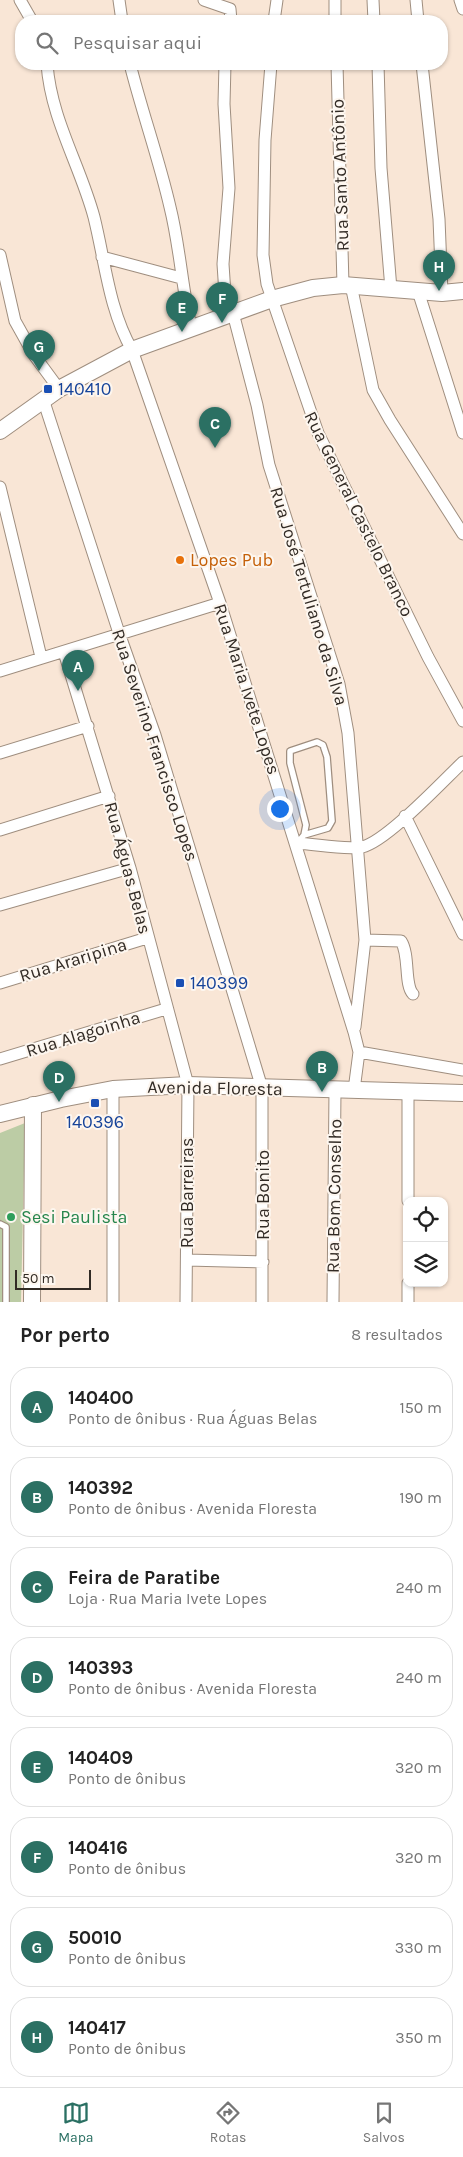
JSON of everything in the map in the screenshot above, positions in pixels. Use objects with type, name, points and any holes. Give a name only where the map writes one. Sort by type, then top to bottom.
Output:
[{"type":"street","points":[[20,0],[29,15]]},
{"type":"street","points":[[119,0],[121,15]]},
{"type":"street","points":[[204,0],[230,9],[230,15]]},
{"type":"street","points":[[275,15],[277,0]]},
{"type":"street","points":[[335,0],[335,15]]},
{"type":"street","points":[[373,0],[374,15]]},
{"type":"street","points":[[416,0],[417,15]]},
{"type":"street","points":[[460,0],[463,9]]},
{"type":"street","name":"Rua Maria Ivete Lopes","points":[[47,70],[48,86],[53,107],[87,195],[117,314],[132,350],[300,839],[360,1052],[354,1090]]},
{"type":"street","points":[[132,70],[170,204],[179,253],[181,278],[191,327]]},
{"type":"street","name":"Rua José Tertuliano da Silva","points":[[225,70],[224,104],[229,196],[223,275],[225,294],[233,313],[257,405],[269,465],[339,684],[348,733],[365,940],[354,1032]]},
{"type":"street","name":"Rua General Castelo Branco","points":[[271,70],[265,140],[264,254],[266,277],[272,299],[318,433],[428,657],[463,722]]},
{"type":"street","name":"Rua Santo Antônio","points":[[336,70],[347,285],[374,390],[390,420],[463,534]]},
{"type":"street","points":[[378,70],[381,168],[390,289]]},
{"type":"street","points":[[423,70],[439,219],[442,292]]},
{"type":"street","points":[[0,255],[15,322],[34,355],[59,389]]},
{"type":"street","points":[[102,257],[181,278]]},
{"type":"street","points":[[0,431],[44,402],[59,389],[132,350],[272,299],[313,288],[347,285],[418,291],[463,291]]},
{"type":"street","points":[[418,291],[463,433]]},
{"type":"street","name":"Rua Severino Francisco Lopes","points":[[44,402],[119,633],[155,735],[262,1088]]},
{"type":"street","points":[[0,487],[41,657]]},
{"type":"street","points":[[0,671],[220,603]]},
{"type":"street","name":"Rua Águas Belas","points":[[64,652],[130,868],[147,938],[188,1085]]},
{"type":"street","points":[[0,753],[88,726]]},
{"type":"street","points":[[300,839],[357,847],[372,843],[405,816],[463,762]]},
{"type":"street","points":[[0,830],[109,796]]},
{"type":"street","points":[[405,816],[463,934]]},
{"type":"street","points":[[0,905],[130,868]]},
{"type":"street","name":"Rua Araripina","points":[[0,982],[147,938]]},
{"type":"street","points":[[365,940],[401,941],[407,956],[409,988],[413,994]]},
{"type":"street","name":"Rua Alagoinha","points":[[0,1059],[166,1009]]},
{"type":"street","points":[[360,1052],[463,1070]]},
{"type":"street","name":"Avenida Floresta","points":[[0,1114],[113,1089],[188,1085],[408,1093],[463,1093]]},
{"type":"street","name":"Rua Barreiras","points":[[186,1302],[188,1085]]},
{"type":"street","name":"Rua Bonito","points":[[262,1088],[262,1302]]},
{"type":"street","points":[[113,1089],[113,1302]]},
{"type":"street","name":"Rua Bom Conselho","points":[[332,1302],[335,1090]]},
{"type":"street","points":[[408,1093],[408,1197]]},
{"type":"street","points":[[32,1302],[34,1105]]},
{"type":"street","points":[[187,1260],[263,1262]]},
{"type":"street","points":[[408,1287],[408,1302]]},
{"type":"lane","points":[[317,742],[323,745],[328,757],[332,821],[328,828],[300,839],[306,825],[290,763],[290,751],[317,742]]},
{"type":"lane","points":[[0,1224],[6,1227],[3,1266],[6,1302]]},
{"type":"green space","name":"Sesi Paulista","points":[[25,1123],[21,1302],[0,1302],[0,1133]]},
{"type":"place","name":"140417","points":[[439,291]]},
{"type":"place","name":"140416","points":[[222,323]]},
{"type":"place","name":"140409","points":[[182,332]]},
{"type":"place","name":"50010","points":[[39,371]]},
{"type":"place","name":"140410","points":[[48,389]]},
{"type":"place","name":"Feira de Paratibe","points":[[215,448]]},
{"type":"place","name":"Lopes Pub","points":[[180,560]]},
{"type":"place","name":"140400","points":[[78,691]]},
{"type":"place","name":"140399","points":[[180,983]]},
{"type":"place","name":"140392","points":[[322,1092]]},
{"type":"place","name":"140393","points":[[59,1102]]},
{"type":"place","name":"140396","points":[[95,1103]]},
{"type":"place","name":"Sesi Paulista","points":[[11,1217]]}]
